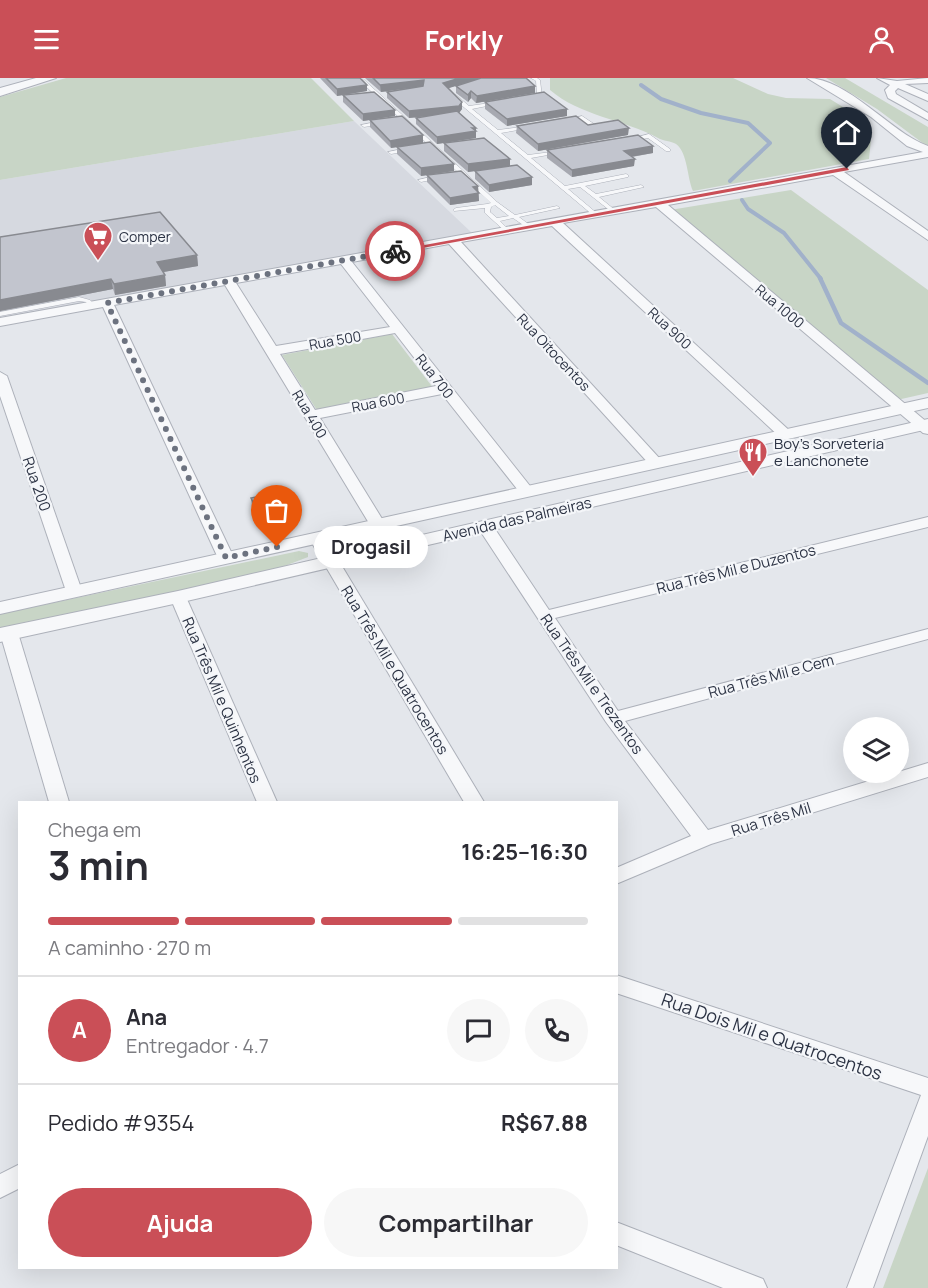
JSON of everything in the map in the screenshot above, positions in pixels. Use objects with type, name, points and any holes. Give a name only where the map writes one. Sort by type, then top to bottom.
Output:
[{"type":"street","points":[[0,92],[50,78]]},
{"type":"street","points":[[813,78],[879,118],[926,155]]},
{"type":"street","points":[[882,78],[928,98]]},
{"type":"street","points":[[928,79],[908,80],[895,85],[890,90],[892,96],[928,117]]},
{"type":"street","points":[[928,108],[928,117]]},
{"type":"street","points":[[878,163],[886,156],[887,143],[879,118]]},
{"type":"street","points":[[887,143],[906,158]]},
{"type":"street","points":[[1,314],[92,306],[926,155]]},
{"type":"street","points":[[835,171],[928,236]]},
{"type":"street","name":"Rua 1000","points":[[659,203],[926,427]]},
{"type":"street","name":"Rua 900","points":[[555,222],[786,435]]},
{"type":"street","name":"Rua Oitocentos","points":[[453,240],[657,463]]},
{"type":"street","name":"Rua 700","points":[[344,260],[526,491]]},
{"type":"street","name":"Rua 400","points":[[229,281],[392,548]]},
{"type":"street","points":[[107,303],[226,558]]},
{"type":"street","name":"Rua 500","points":[[272,351],[398,329]]},
{"type":"street","name":"Rua 200","points":[[0,376],[74,591]]},
{"type":"street","name":"Rua 600","points":[[311,415],[446,389]]},
{"type":"street","name":"Avenida das Palmeiras","points":[[0,608],[928,403]]},
{"type":"street","name":"Avenida das Palmeiras","points":[[5,634],[178,597],[926,427]]},
{"type":"street","name":"Rua Três Mil e Duzentos","points":[[544,616],[928,522]]},
{"type":"street","name":"Rua Três Mil e Trezentos","points":[[484,526],[613,718],[704,839]]},
{"type":"street","name":"Rua Três Mil e Quatrocentos","points":[[317,538],[473,801]]},
{"type":"street","name":"Rua Três Mil e Quinhentos","points":[[178,597],[267,801]]},
{"type":"street","points":[[5,634],[59,801]]},
{"type":"street","name":"Rua Três Mil e Cem","points":[[613,718],[928,634]]},
{"type":"street","name":"Rua Três Mil","points":[[618,876],[704,839],[928,770]]},
{"type":"street","name":"Rua Dois Mil e Quatrocentos","points":[[618,985],[928,1088]]},
{"type":"street","points":[[860,1288],[928,1103]]},
{"type":"street","points":[[0,1187],[18,1176]]},
{"type":"street","points":[[618,1234],[754,1288]]},
{"type":"lane","points":[[359,78],[495,203],[529,227]]},
{"type":"lane","points":[[520,99],[540,96],[538,80],[533,78]]},
{"type":"lane","points":[[457,88],[447,91],[596,214]]},
{"type":"lane","points":[[367,95],[389,94]]},
{"type":"lane","points":[[468,108],[499,103]]},
{"type":"lane","points":[[561,122],[582,118],[595,128]]},
{"type":"lane","points":[[394,121],[416,120]]},
{"type":"lane","points":[[364,125],[384,122]]},
{"type":"lane","points":[[497,132],[539,125]]},
{"type":"lane","points":[[626,140],[649,136],[668,150]]},
{"type":"lane","points":[[422,147],[446,147]]},
{"type":"lane","points":[[391,152],[412,149]]},
{"type":"lane","points":[[526,157],[560,152]]},
{"type":"lane","points":[[453,175],[477,175]]},
{"type":"lane","points":[[564,188],[626,176]]},
{"type":"lane","points":[[421,180],[442,177]]},
{"type":"lane","points":[[581,184],[613,212]]},
{"type":"lane","points":[[594,196],[641,187]]},
{"type":"lane","points":[[456,210],[495,203]]},
{"type":"lane","points":[[488,206],[487,212],[507,231]]},
{"type":"lane","points":[[496,220],[557,208]]},
{"type":"shaded area","points":[[354,121],[472,233],[0,318],[0,180]]},
{"type":"green space","points":[[66,78],[311,78],[354,121],[0,180],[0,97]]},
{"type":"green space","points":[[550,78],[733,78],[768,94],[786,98],[830,99],[864,120],[872,130],[869,159],[693,191],[683,153],[676,144],[575,106],[550,90]]},
{"type":"green space","points":[[826,78],[845,78],[928,127],[928,147],[877,109]]},
{"type":"green space","points":[[791,190],[928,290],[928,393],[897,400],[670,210]]},
{"type":"green space","points":[[392,334],[434,389],[318,412],[282,355]]},
{"type":"green space","points":[[299,551],[308,553],[308,557],[264,574],[0,630],[0,614]]},
{"type":"green space","points":[[928,1168],[928,1288],[883,1288]]},
{"type":"building","points":[[326,78],[360,78],[367,85],[337,89]]},
{"type":"building","points":[[373,78],[460,78],[443,83],[462,102],[459,106],[409,111],[387,92],[423,86],[424,80],[380,85]]},
{"type":"building","points":[[481,78],[526,78],[535,86],[477,96],[471,91],[468,95],[456,86]]},
{"type":"building","points":[[374,92],[395,110],[363,114],[343,95]]},
{"type":"building","points":[[544,92],[567,109],[507,119],[485,102]]},
{"type":"building","points":[[457,111],[476,128],[472,128],[476,131],[437,137],[416,118]]},
{"type":"building","points":[[402,116],[423,135],[390,141],[370,120]]},
{"type":"building","points":[[576,116],[588,125],[618,120],[629,128],[538,144],[517,126]]},
{"type":"building","points":[[638,135],[653,146],[624,151],[635,159],[572,170],[547,150]]},
{"type":"building","points":[[484,138],[510,159],[468,164],[444,143]]},
{"type":"building","points":[[430,142],[454,164],[421,168],[397,147]]},
{"type":"building","points":[[517,165],[532,177],[489,185],[475,171]]},
{"type":"building","points":[[461,171],[478,186],[473,187],[479,193],[450,198],[427,175]]},
{"type":"building","name":"Comper","points":[[160,212],[197,255],[157,262],[165,275],[114,284],[111,279],[0,300],[0,237]]},
{"type":"building","points":[[277,493],[293,521],[265,526],[251,498]]},
{"type":"waterway","points":[[641,85],[661,99],[701,113],[748,123],[770,143],[730,181]]},
{"type":"waterway","points":[[742,200],[748,209],[784,233],[821,279]]},
{"type":"waterway","points":[[820,278],[841,323],[928,383]]},
{"type":"way so far","points":[[277,547],[226,558],[107,303],[395,251]]},
{"type":"place","name":"Comper","points":[[98,262]]},
{"type":"place","name":"Boy's Sorveteria e Lanchonete","points":[[753,478]]},
{"type":"place","name":"Drogasil","points":[[277,547]]},
{"type":"route","points":[[395,251],[847,169]]}]
